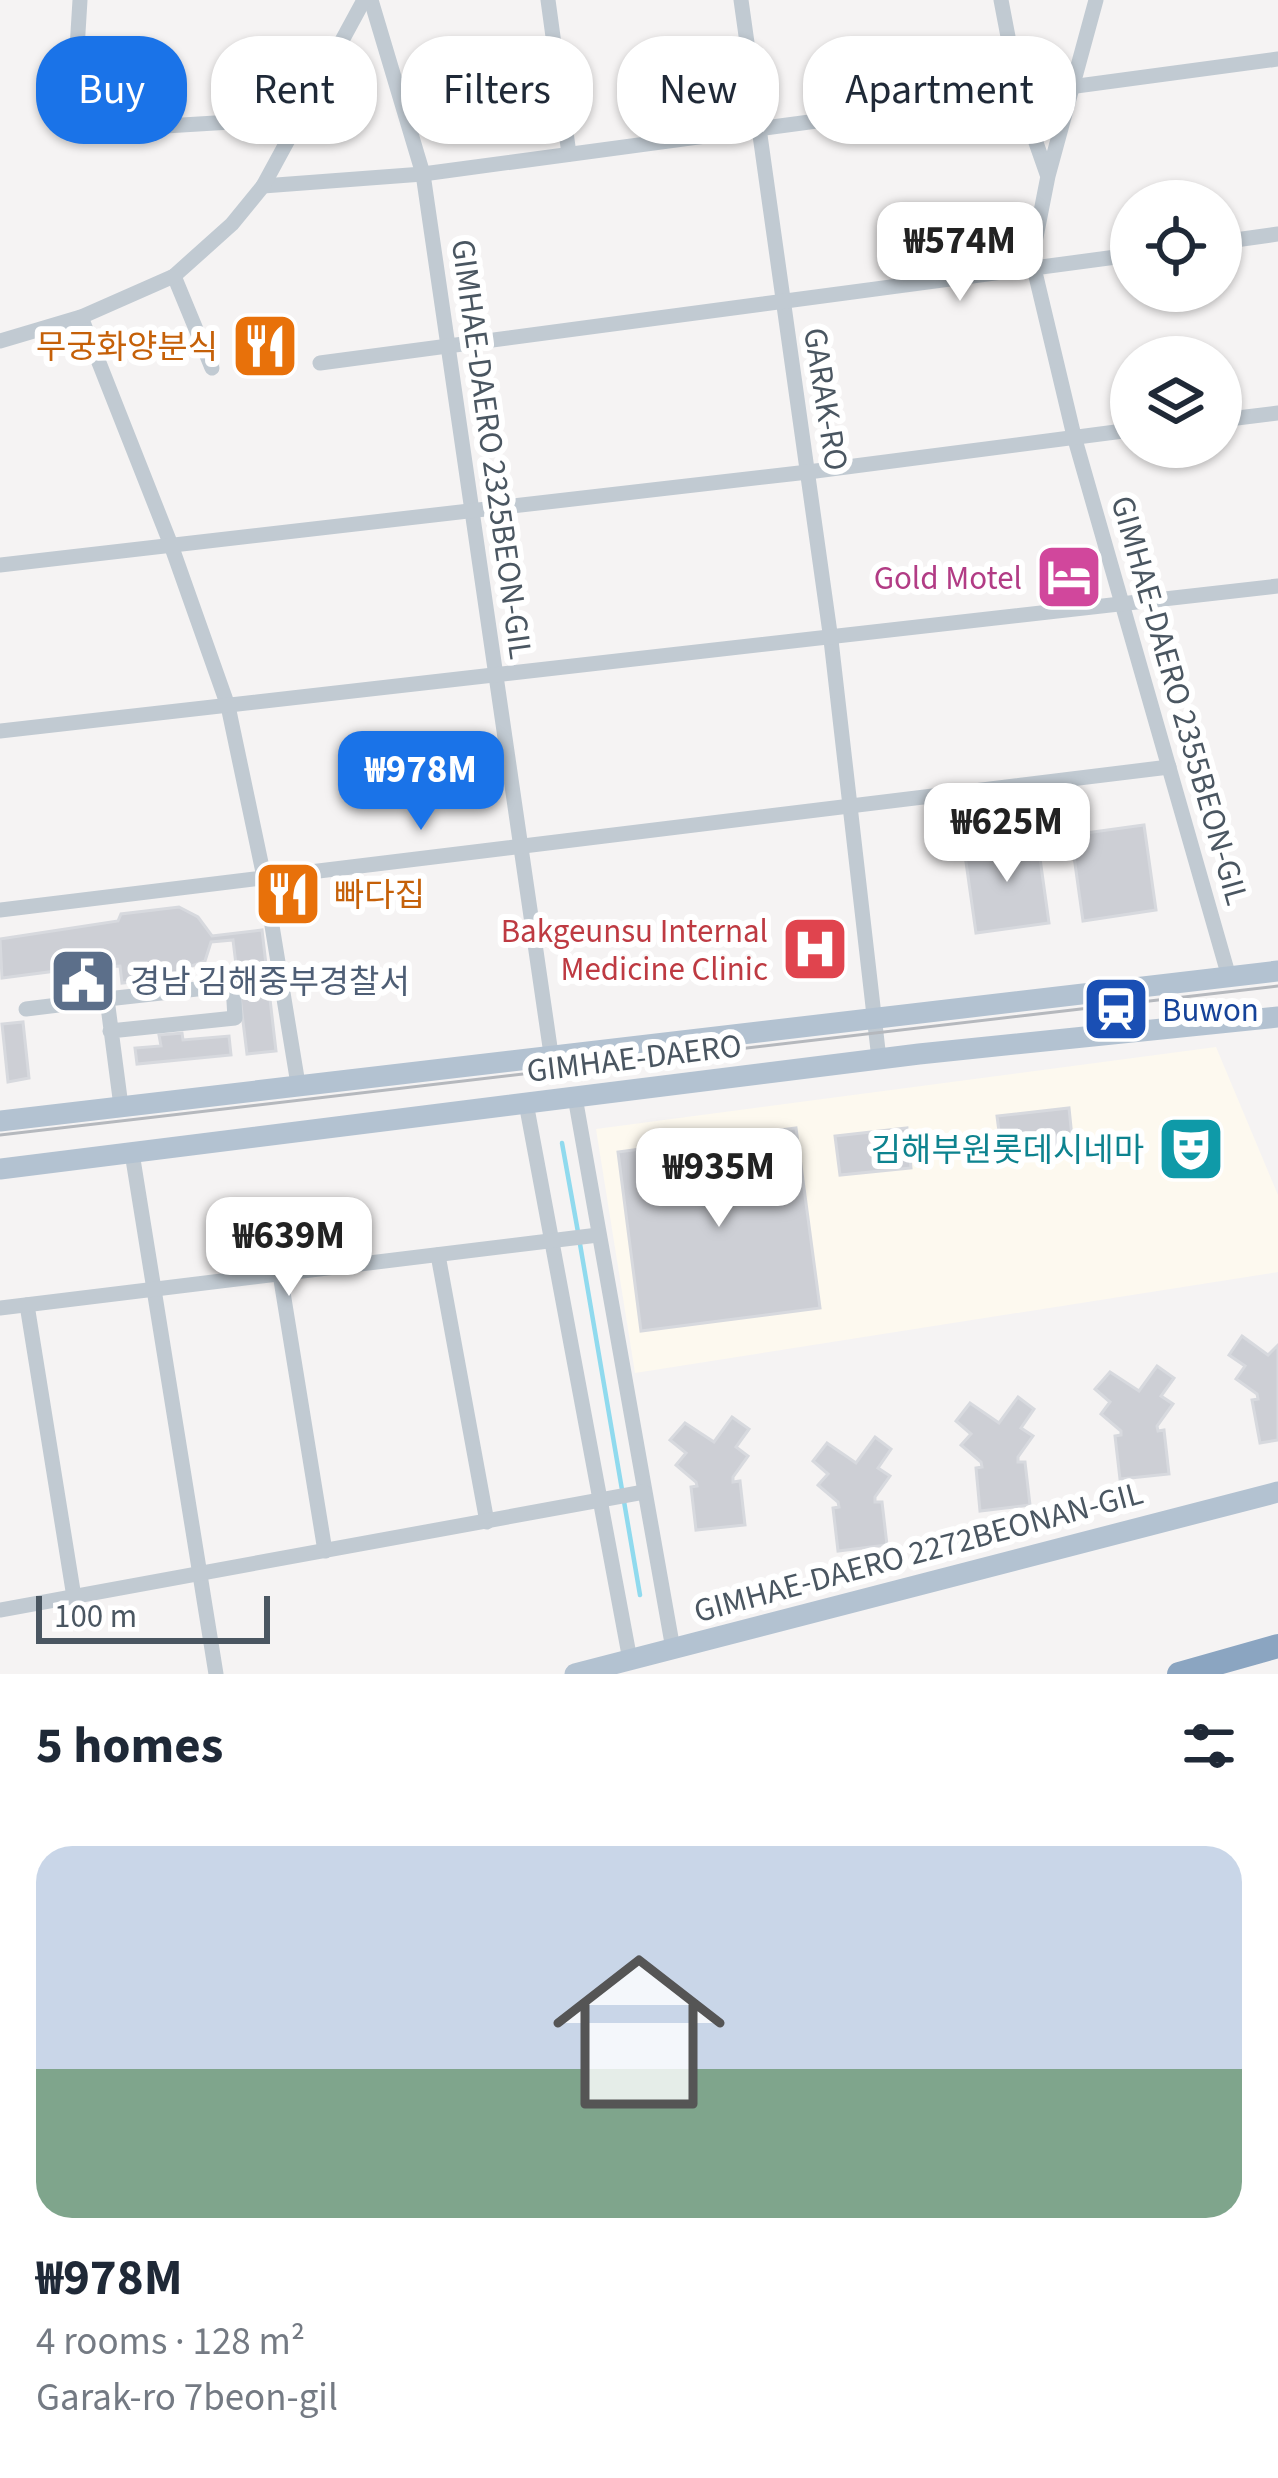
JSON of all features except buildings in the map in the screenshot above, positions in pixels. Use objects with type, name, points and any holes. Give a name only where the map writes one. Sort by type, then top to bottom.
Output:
[{"type":"highway","points":[[1179,1674],[1278,1646]]},
{"type":"main road","name":"GIMHAE-DAERO","points":[[0,1121],[1278,971]]},
{"type":"main road","name":"GIMHAE-DAERO","points":[[0,1169],[879,1059],[1278,1017]]},
{"type":"main road","name":"GIMHAE-DAERO 2272BEONAN-GIL","points":[[575,1674],[1278,1492]]},
{"type":"street","points":[[80,0],[74,114],[100,130],[211,123]]},
{"type":"street","points":[[346,36],[367,0]]},
{"type":"street","name":"GIMHAE-DAERO 2325BEON-GIL","points":[[367,0],[423,174],[551,1054]]},
{"type":"street","points":[[548,0],[568,154]]},
{"type":"street","name":"GARAK-RO","points":[[741,0],[747,36]]},
{"type":"street","points":[[1000,0],[1007,36]]},
{"type":"street","name":"GIMHAE-DAERO 2355BEON-GIL","points":[[1076,68],[1096,0]]},
{"type":"street","points":[[1076,87],[1278,59]]},
{"type":"street","points":[[0,340],[81,317],[174,276],[232,224],[263,186],[285,144]]},
{"type":"street","points":[[263,186],[423,174],[640,144]]},
{"type":"street","name":"GARAK-RO","points":[[764,144],[831,640],[879,1059]]},
{"type":"street","points":[[1037,144],[1048,176]]},
{"type":"street","name":"GIMHAE-DAERO 2355BEON-GIL","points":[[1056,144],[1034,247],[1034,268],[1074,436],[1229,977]]},
{"type":"street","points":[[1242,239],[1278,234]]},
{"type":"street","points":[[320,363],[1110,258]]},
{"type":"street","points":[[174,276],[212,368]]},
{"type":"street","points":[[81,317],[228,706],[264,878],[298,1084]]},
{"type":"street","points":[[1242,417],[1278,413]]},
{"type":"street","points":[[0,565],[808,472],[1110,432]]},
{"type":"street","points":[[0,730],[831,640],[1278,586]]},
{"type":"street","points":[[0,910],[1169,767]]},
{"type":"street","points":[[26,1009],[233,986],[236,1018],[110,1031]]},
{"type":"street","points":[[107,999],[122,1106]]},
{"type":"street","points":[[575,1097],[585,1236],[644,1492],[674,1648]]},
{"type":"street","points":[[526,1103],[630,1660]]},
{"type":"street","points":[[133,1153],[216,1674]]},
{"type":"street","points":[[0,1309],[585,1236]]},
{"type":"street","points":[[438,1255],[487,1522]]},
{"type":"street","points":[[280,1274],[325,1551]]},
{"type":"street","points":[[27,1305],[74,1597]]},
{"type":"street","points":[[0,1610],[644,1492]]},
{"type":"shaded area","points":[[1216,1047],[1278,1195],[1278,1272],[635,1373],[596,1129]]},
{"type":"waterway","points":[[562,1143],[578,1232]]},
{"type":"waterway","points":[[580,1244],[640,1595]]},
{"type":"tram line","points":[[0,1135],[1278,986]]},
{"type":"place","name":"무궁화양분식","points":[[265,346]]},
{"type":"place","name":"Gold Motel","points":[[1069,577]]},
{"type":"place","name":"빠다집","points":[[288,894]]},
{"type":"place","name":"Bakgeunsu Internal Medicine Clinic","points":[[815,949]]},
{"type":"place","name":"경남 김해중부경찰서","points":[[83,981]]},
{"type":"place","name":"Buwon","points":[[1116,1009]]},
{"type":"place","name":"김해부원롯데시네마","points":[[1191,1149]]}]
